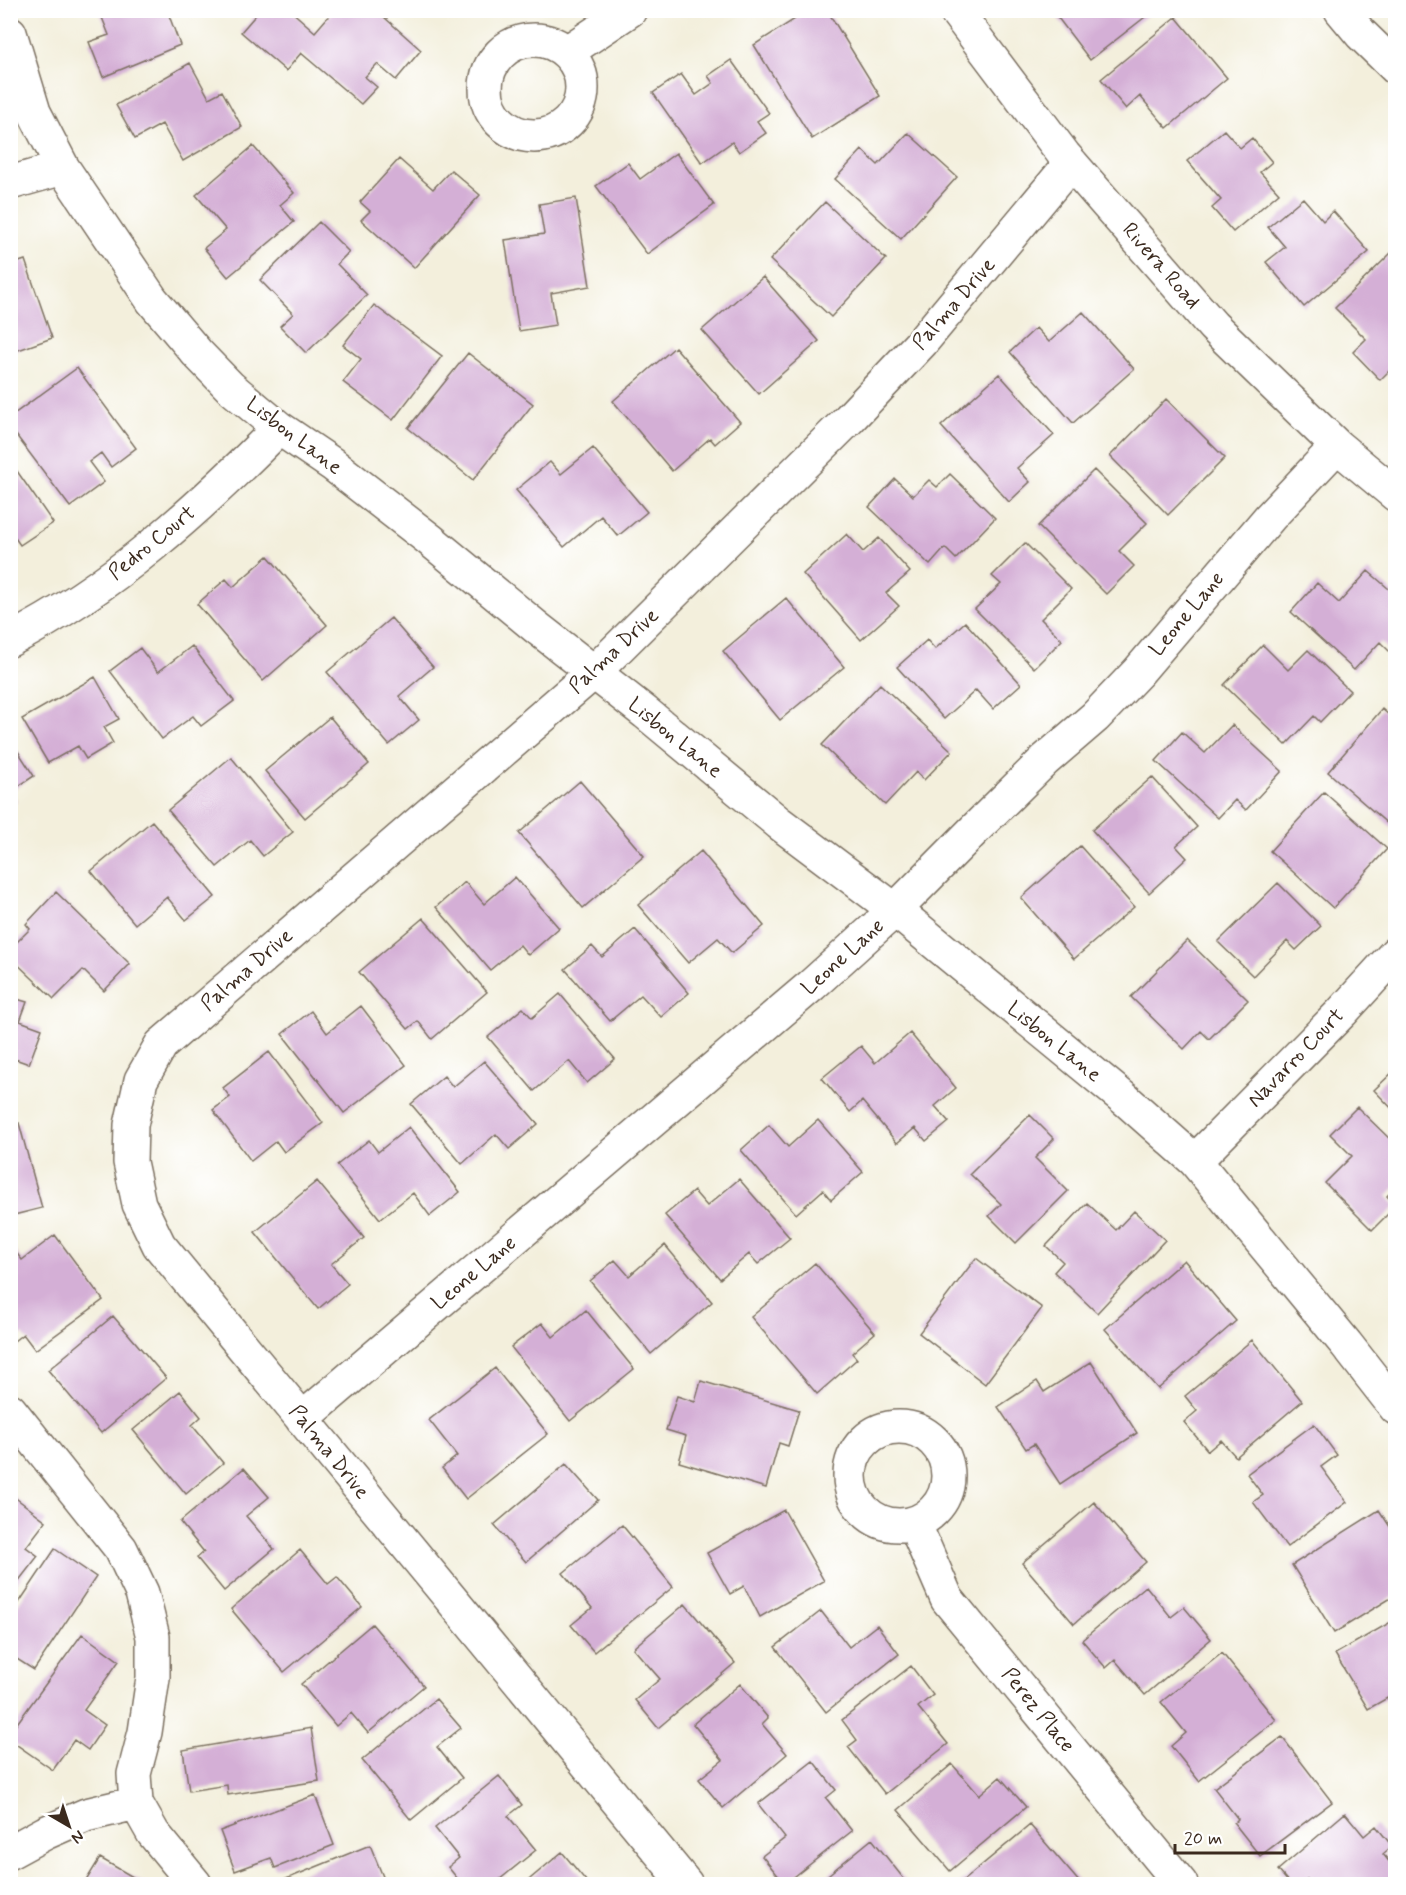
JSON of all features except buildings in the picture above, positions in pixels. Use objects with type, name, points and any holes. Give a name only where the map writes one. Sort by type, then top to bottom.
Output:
[{"type":"street","points":[[567,52],[630,10]]},
{"type":"street","name":"Rivera Road","points":[[955,10],[1071,163],[1213,326],[1337,446],[1395,495]]},
{"type":"street","points":[[1341,10],[1395,68]]},
{"type":"street","name":"Lisbon Lane","points":[[10,33],[34,112],[63,168],[152,300],[230,387],[279,428],[332,464],[646,713],[779,823],[896,910],[1126,1100],[1195,1161],[1339,1335],[1395,1408]]},
{"type":"street","name":"Palma Drive","points":[[686,1884],[159,1245],[139,1204],[130,1162],[131,1125],[141,1080],[161,1045],[594,672],[849,419],[922,342],[1071,163]]},
{"type":"street","points":[[10,183],[63,168]]},
{"type":"street","name":"Pedro Court","points":[[10,640],[75,602],[176,526],[224,484],[279,428]]},
{"type":"street","name":"Leone Lane","points":[[302,1419],[812,985],[896,910],[1045,760],[1102,710],[1138,672],[1270,517],[1337,446]]},
{"type":"street","name":"Navarro Court","points":[[1195,1161],[1342,1012],[1395,953]]},
{"type":"street","points":[[10,1410],[121,1549],[142,1593],[153,1637],[153,1678],[145,1732],[134,1774],[136,1803],[153,1833],[195,1884]]},
{"type":"street","name":"Perez Place","points":[[914,1523],[947,1599],[1181,1884]]},
{"type":"street","points":[[10,1852],[45,1833],[87,1815],[136,1803]]}]
